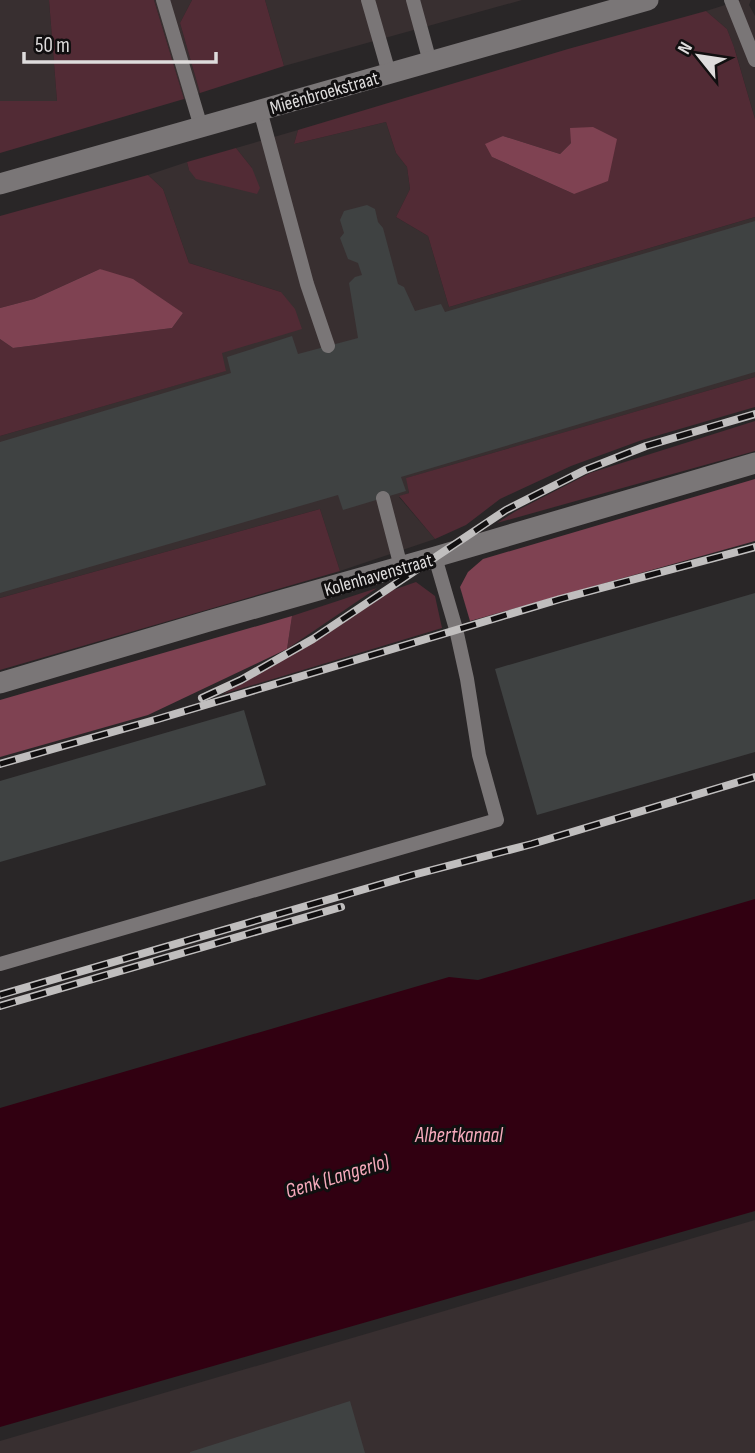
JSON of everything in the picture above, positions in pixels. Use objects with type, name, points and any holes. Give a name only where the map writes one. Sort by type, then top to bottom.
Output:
[{"type":"street","name":"Mieënbroekstraat","points":[[0,184],[648,0]]},
{"type":"street","name":"Kolenhavenstraat","points":[[0,683],[755,463]]},
{"type":"lane","points":[[368,0],[389,74]]},
{"type":"lane","points":[[413,0],[430,62]]},
{"type":"lane","points":[[731,0],[755,60]]},
{"type":"lane","points":[[168,3],[201,127]]},
{"type":"lane","points":[[260,110],[307,284],[328,346]]},
{"type":"lane","points":[[383,498],[401,567]]},
{"type":"lane","points":[[0,964],[498,820],[479,755],[456,629],[435,557]]},
{"type":"shaded area","points":[[0,0],[49,0],[57,101],[0,101]]},
{"type":"shaded area","points":[[49,0],[154,0],[184,99],[0,153],[0,101],[57,101]]},
{"type":"shaded area","points":[[154,0],[192,0],[180,23],[200,93],[184,99]]},
{"type":"shaded area","points":[[192,0],[265,0],[284,66],[200,93],[180,23]]},
{"type":"shaded area","points":[[265,0],[522,0],[284,66]]},
{"type":"shaded area","points":[[741,0],[751,0],[749,5],[755,16],[755,119],[727,29],[706,11]]},
{"type":"shaded area","points":[[706,11],[727,29],[755,119],[755,217],[449,307],[428,236],[396,217],[410,189],[407,167],[396,153],[386,122],[294,144],[298,130],[568,49]],"holes":[[[571,128],[574,194],[492,157],[503,136],[560,154],[571,143]]]},
{"type":"shaded area","points":[[386,122],[396,153],[407,167],[410,189],[396,217],[428,236],[449,307],[755,217],[755,377],[407,478],[409,493],[399,497],[435,539],[340,571],[320,509],[0,598],[0,436],[225,371],[221,353],[281,292],[189,263],[163,189],[148,175],[187,162],[189,170],[252,168],[236,148],[298,130],[294,144]]},
{"type":"shaded area","points":[[593,127],[617,139],[608,181],[574,194],[492,157],[485,144],[503,136],[560,154],[571,143],[570,128]]},
{"type":"shaded area","points":[[236,148],[252,168],[260,188],[257,194],[196,179],[189,170],[187,162]]},
{"type":"shaded area","points":[[148,175],[163,189],[189,263],[281,292],[295,309],[302,329],[222,353],[226,371],[0,436],[0,339],[13,348],[172,328],[183,313],[100,269],[34,299],[0,308],[0,216]]},
{"type":"shaded area","points":[[100,269],[133,279],[183,313],[172,328],[13,348],[0,339],[0,308],[34,299]]},
{"type":"shaded area","points":[[755,377],[755,407],[642,440],[571,466],[500,499],[466,525],[435,539],[399,496],[409,493],[406,478]]},
{"type":"shaded area","points":[[755,421],[755,451],[497,523],[590,473]]},
{"type":"shaded area","points":[[755,479],[755,541],[470,621],[460,587],[468,572],[483,559]]},
{"type":"shaded area","points":[[320,509],[340,571],[0,670],[0,598]]},
{"type":"shaded area","points":[[416,582],[435,596],[442,628],[223,694],[318,640],[393,590]]},
{"type":"shaded area","points":[[377,588],[287,649],[292,616]]},
{"type":"shaded area","points":[[292,616],[287,649],[148,715],[0,757],[0,700]]},
{"type":"shaded area","points":[[755,1220],[755,1453],[0,1453],[0,1441]]},
{"type":"water","name":"Albertkanaal","points":[[755,899],[755,1211],[0,1427],[0,1108],[449,977],[478,980]]},
{"type":"building","points":[[367,205],[375,209],[398,284],[404,287],[415,311],[441,304],[445,312],[755,221],[755,372],[401,477],[406,491],[343,510],[338,495],[0,593],[0,442],[231,373],[227,357],[292,336],[298,354],[358,338],[349,283],[362,275],[358,263],[348,259],[340,238],[344,233],[340,220],[344,211]]},
{"type":"building","points":[[755,593],[755,752],[537,815],[495,669]]},
{"type":"building","points":[[244,710],[266,785],[0,862],[0,781]]},
{"type":"building","points":[[350,1401],[365,1453],[190,1453],[190,1452]]},
{"type":"railway","points":[[202,698],[241,680],[313,639],[506,510],[585,470],[646,446],[755,414]]},
{"type":"railway","points":[[0,764],[560,599],[755,547]]},
{"type":"railway","points":[[0,995],[413,875],[532,844],[755,777]]},
{"type":"railway","points":[[0,1006],[341,907]]},
{"type":"water label","name":"Genk (Langerlo)","points":[[337,1176]]}]
